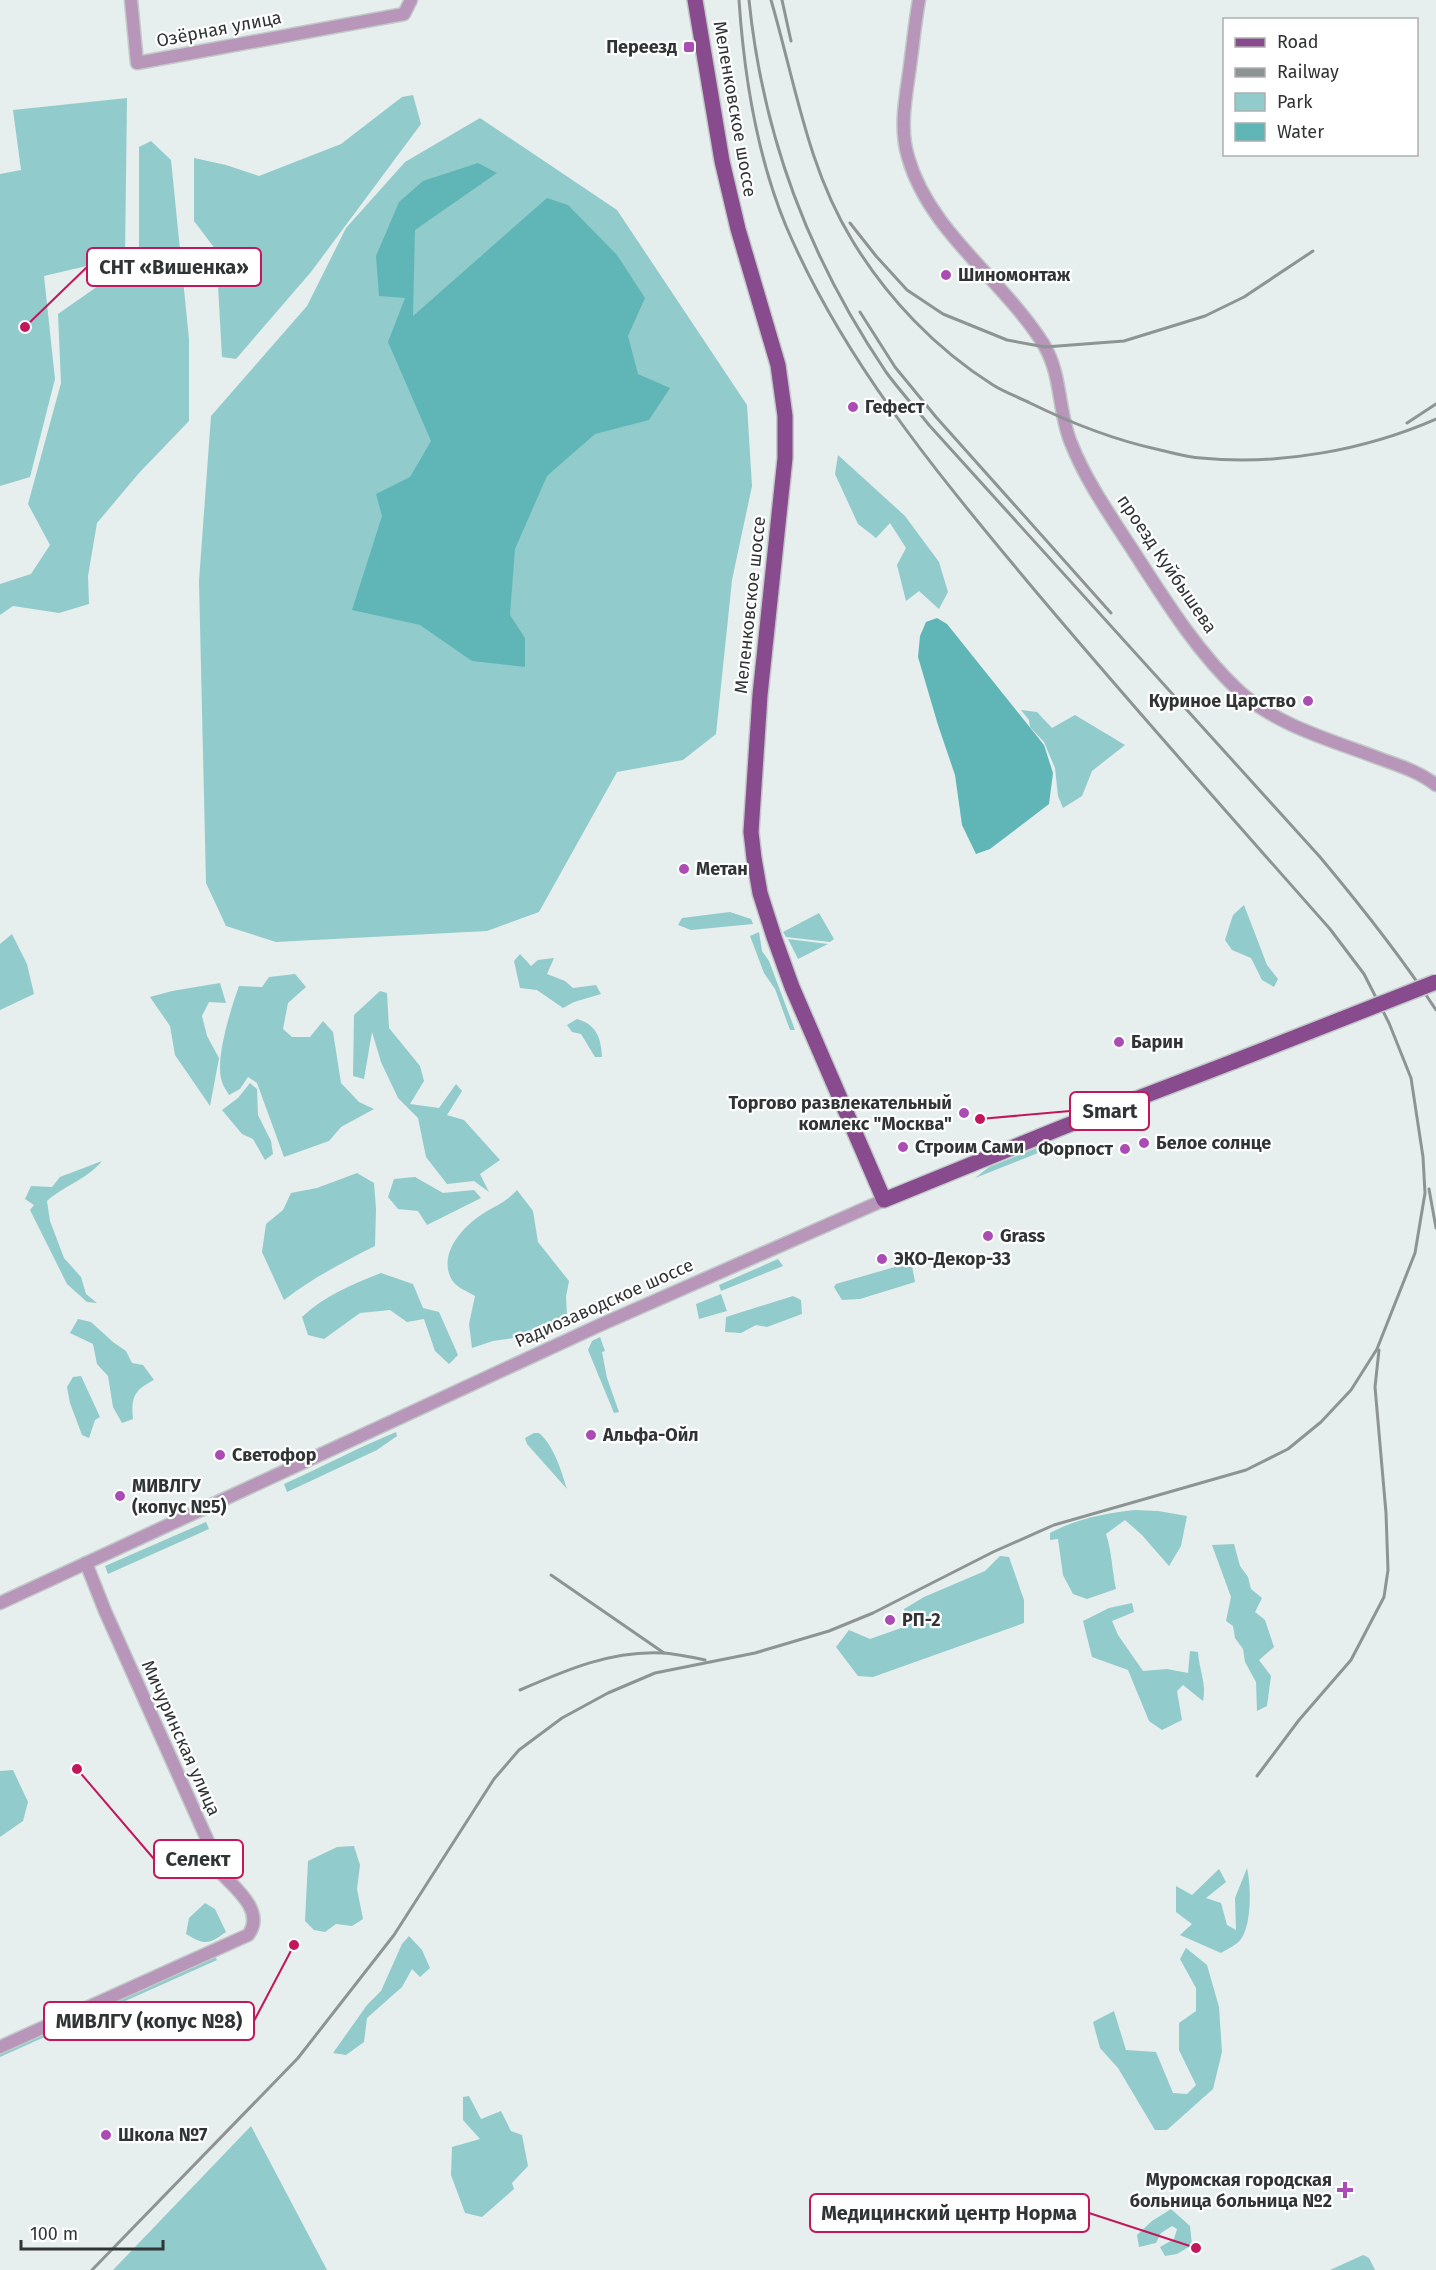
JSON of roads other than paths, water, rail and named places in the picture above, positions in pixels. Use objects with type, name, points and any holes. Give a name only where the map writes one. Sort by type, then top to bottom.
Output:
[{"type":"main road","name":"Меленковское шоссе","points":[[695,0],[722,161],[738,229],[778,365],[785,416],[785,458],[759,695],[752,832],[754,858],[760,893],[792,987],[884,1200]]},
{"type":"main road","name":"Радиозаводское шоссе","points":[[884,1200],[1063,1127],[1436,982]]},
{"type":"street","name":"Озёрная улица","points":[[131,0],[137,63],[404,14],[410,3]]},
{"type":"street","name":"проезд Куйбышева","points":[[919,0],[904,111],[905,144],[914,176],[925,196],[975,262],[1029,322],[1046,347],[1056,376],[1066,429],[1081,467],[1167,603],[1216,667],[1241,693],[1266,711],[1298,727],[1408,769],[1436,785]]},
{"type":"street","name":"Радиозаводское шоссе","points":[[0,1603],[576,1336],[884,1200]]},
{"type":"street","name":"Мичуринская улица","points":[[0,2047],[248,1935],[253,1928],[254,1916],[247,1899],[223,1875],[105,1611],[86,1563]]},
{"type":"water","points":[[478,163],[497,173],[415,230],[413,316],[547,198],[568,205],[617,255],[645,298],[628,336],[638,374],[670,388],[649,420],[595,434],[547,476],[515,549],[510,615],[525,638],[525,667],[472,661],[420,625],[352,610],[382,516],[376,494],[410,477],[431,441],[388,342],[405,298],[379,296],[376,256],[399,202],[423,181]]},
{"type":"water","points":[[937,618],[947,624],[1044,745],[1053,773],[1049,804],[990,849],[976,854],[962,825],[955,775],[918,657],[920,636],[926,622]]},
{"type":"railway","points":[[92,2270],[298,2058],[394,1935],[494,1779],[519,1750],[562,1718],[608,1693],[655,1673],[755,1653],[829,1631],[873,1613],[993,1552],[1054,1525],[1246,1470],[1288,1449],[1321,1422],[1351,1390],[1377,1349],[1415,1253],[1425,1193],[1423,1157],[1411,1078],[1389,1023],[1364,974],[1330,929],[1136,709],[988,534],[922,451],[861,365],[808,274],[776,199],[760,144],[748,86],[739,0]]},
{"type":"railway","points":[[749,0],[765,100],[794,195],[834,285],[886,372],[929,425],[1320,857],[1409,970],[1436,1010]]},
{"type":"railway","points":[[771,0],[813,153],[824,183],[852,240],[881,282],[914,321],[952,355],[993,385],[1092,430],[1139,445],[1201,458],[1260,460],[1321,453],[1380,439],[1436,419]]},
{"type":"railway","points":[[782,0],[791,41]]},
{"type":"railway","points":[[850,223],[907,290],[943,314],[1007,340],[1045,347],[1124,341],[1205,316],[1244,297],[1313,251]]},
{"type":"railway","points":[[860,312],[895,367],[936,417],[1111,613]]},
{"type":"railway","points":[[1407,423],[1436,404]]},
{"type":"railway","points":[[1429,1189],[1436,1228]]},
{"type":"railway","points":[[1257,1776],[1299,1720],[1351,1660],[1384,1597],[1388,1570],[1386,1513],[1375,1387],[1379,1350]]},
{"type":"railway","points":[[551,1575],[664,1653]]},
{"type":"railway","points":[[520,1690],[555,1675],[607,1658],[663,1653],[705,1660]]},
{"type":"place","name":"Переезд","points":[[689,47]]},
{"type":"place","name":"Шиномонтаж","points":[[946,275]]},
{"type":"place","name":"СНТ «Вишенка»","points":[[25,327]]},
{"type":"place","name":"Гефест","points":[[853,407]]},
{"type":"place","name":"Куриное Царство","points":[[1308,701]]},
{"type":"place","name":"Метан","points":[[684,869]]},
{"type":"place","name":"Барин","points":[[1119,1042]]},
{"type":"place","name":"Торгово развлекательный комлекс \"Москва\"","points":[[964,1113]]},
{"type":"place","name":"Smart","points":[[980,1119]]},
{"type":"place","name":"Белое солнце","points":[[1144,1143]]},
{"type":"place","name":"Строим Сами","points":[[903,1147]]},
{"type":"place","name":"Форпост","points":[[1125,1149]]},
{"type":"place","name":"Grass","points":[[988,1236]]},
{"type":"place","name":"ЭКО-Декор-33","points":[[882,1259]]},
{"type":"place","name":"Альфа-Ойл","points":[[591,1435]]},
{"type":"place","name":"Светофор","points":[[220,1455]]},
{"type":"place","name":"МИВЛГУ (копус №5)","points":[[120,1496]]},
{"type":"place","name":"РП-2","points":[[890,1620]]},
{"type":"place","name":"Селект","points":[[77,1769]]},
{"type":"place","name":"МИВЛГУ (копус №8)","points":[[294,1945]]},
{"type":"place","name":"Школа №7","points":[[106,2135]]},
{"type":"place","name":"Муромская городская больница больница №2","points":[[1345,2190]]},
{"type":"place","name":"Медицинский центр Норма","points":[[1196,2248]]}]
